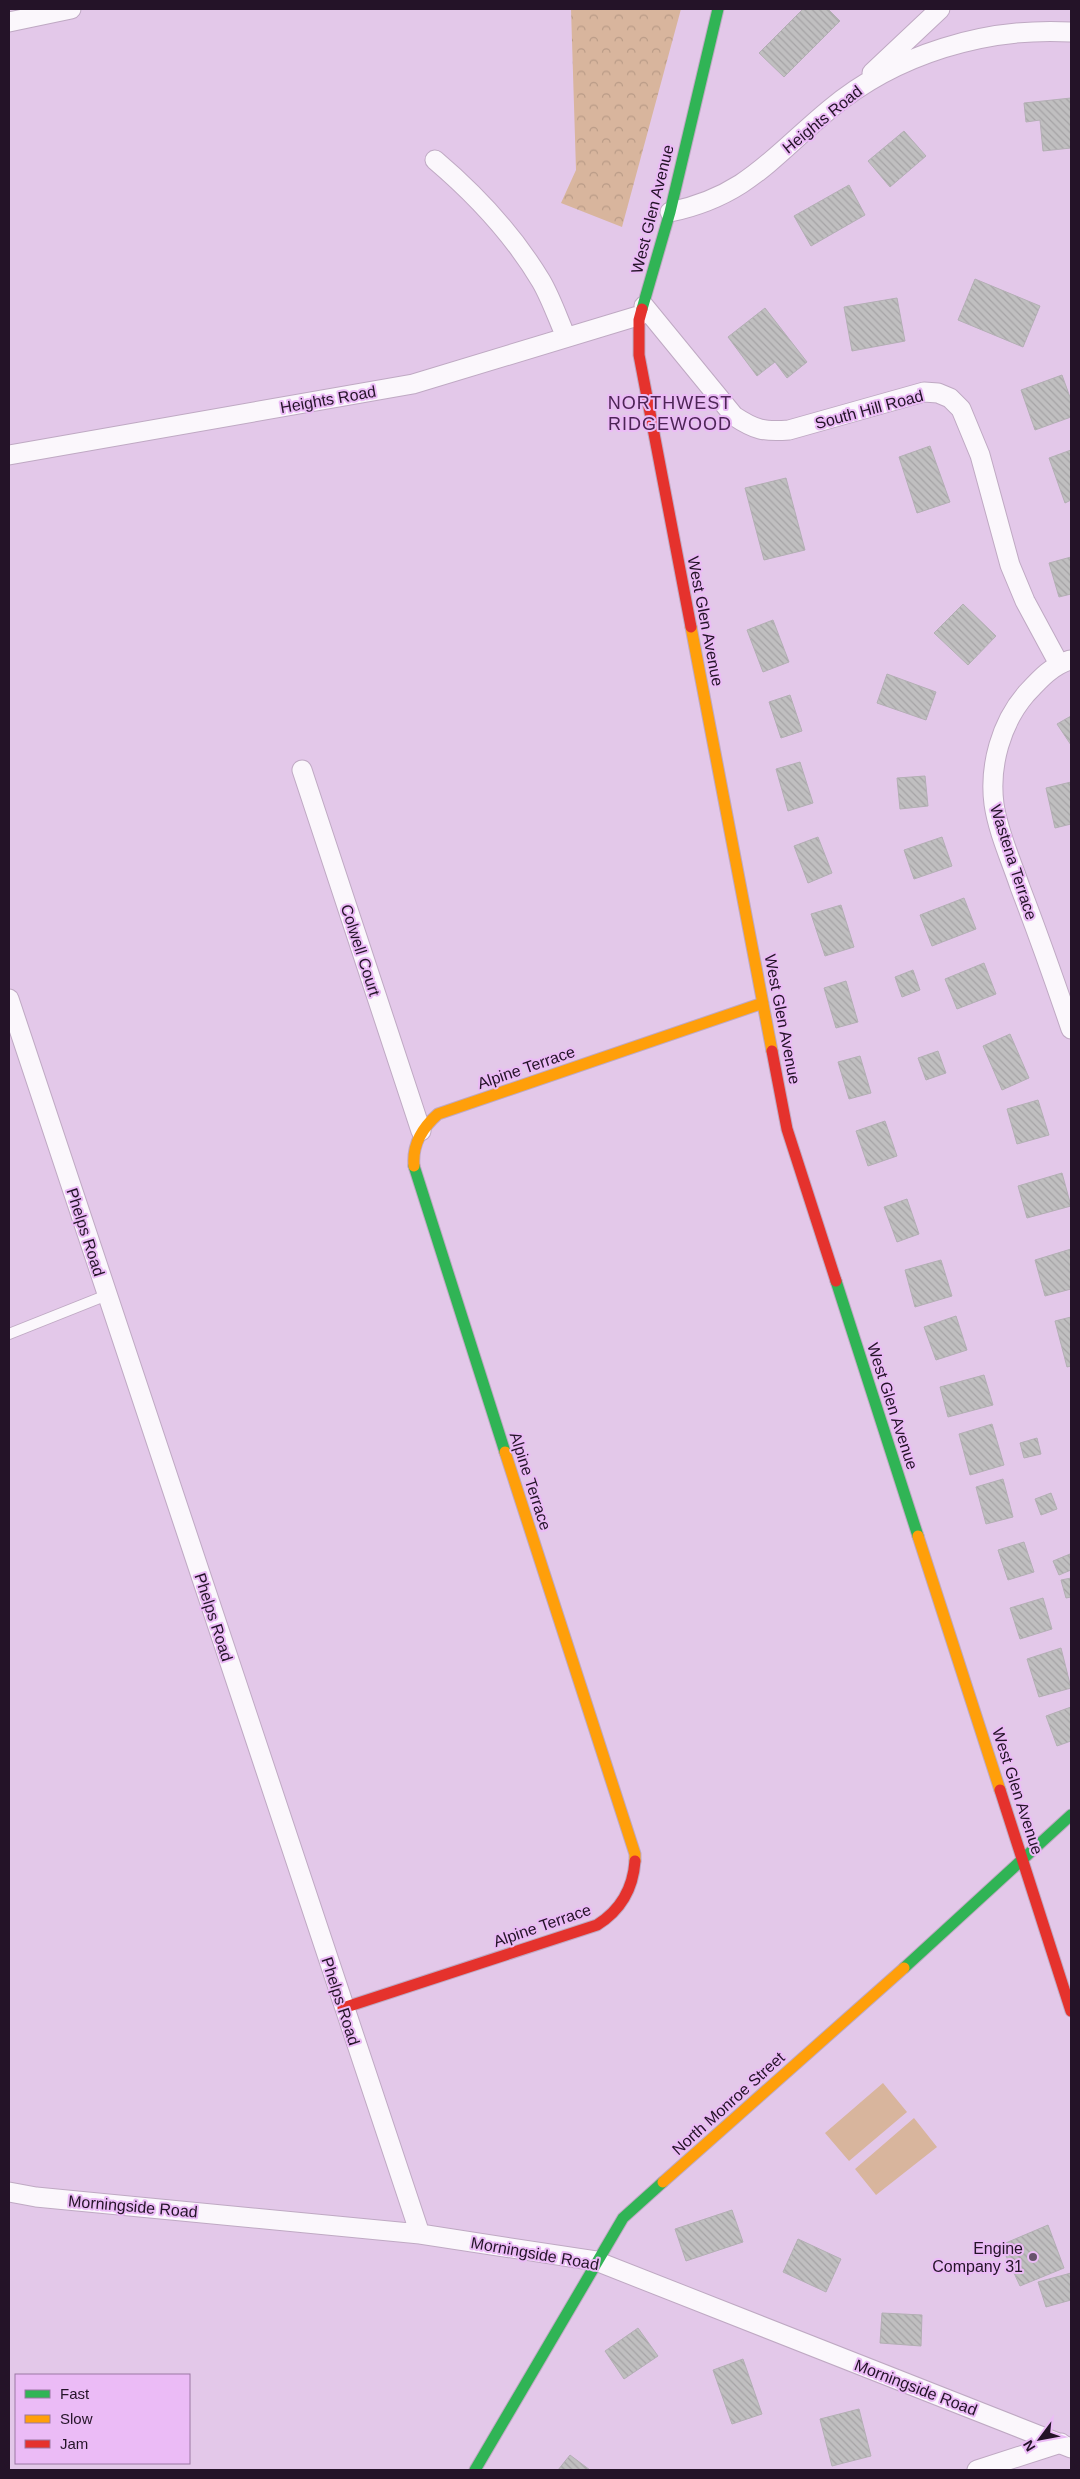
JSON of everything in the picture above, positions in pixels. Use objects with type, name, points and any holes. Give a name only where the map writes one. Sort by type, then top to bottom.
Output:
[{"type":"street","points":[[9,22],[70,9]]},
{"type":"street","name":"West Glen Avenue","points":[[718,9],[670,212],[642,311],[639,355],[787,1129],[1071,2011]]},
{"type":"street","points":[[850,94],[940,9]]},
{"type":"street","name":"Heights Road","points":[[670,212],[694,207],[722,196],[754,176],[850,94],[886,71],[926,54],[967,41],[1009,33],[1071,32]]},
{"type":"street","points":[[435,160],[486,210],[519,248],[541,282],[566,337]]},
{"type":"street","name":"Heights Road","points":[[9,455],[413,384],[566,337],[642,311]]},
{"type":"street","name":"South Hill Road","points":[[642,311],[734,416],[751,428],[770,432],[790,430],[924,392],[938,393],[950,398],[962,409],[980,454],[1010,565],[1025,601],[1065,662]]},
{"type":"street","name":"Wastena Terrace","points":[[1065,662],[1041,678],[1020,700],[1006,724],[997,751],[993,779],[994,804],[1005,843],[1071,1029]]},
{"type":"street","name":"Colwell Court","points":[[302,770],[421,1130]]},
{"type":"street","name":"Phelps Road","points":[[9,999],[343,2008],[420,2234]]},
{"type":"street","name":"Alpine Terrace","points":[[343,2008],[597,1925],[618,1909],[629,1893],[635,1874],[635,1854],[415,1172],[412,1160],[414,1144],[421,1130],[438,1114],[763,1003]]},
{"type":"street","name":"North Monroe Street","points":[[474,2470],[596,2261],[624,2218],[1071,1816]]},
{"type":"street","name":"Morningside Road","points":[[9,2192],[36,2197],[420,2234],[596,2261],[1066,2446]]},
{"type":"street","points":[[977,2470],[1066,2446]]},
{"type":"lane","points":[[9,1334],[107,1295]]},
{"type":"green space","points":[[571,9],[681,9],[622,227],[561,203],[576,170]]},
{"type":"green space","points":[[883,2083],[907,2112],[849,2161],[825,2133]]},
{"type":"green space","points":[[914,2118],[937,2147],[876,2195],[855,2169]]},
{"type":"building","points":[[803,9],[828,9],[840,21],[784,77],[759,53]]},
{"type":"building","points":[[1071,98],[1071,148],[1043,151],[1040,120],[1026,122],[1024,103]]},
{"type":"building","points":[[904,131],[926,156],[890,187],[868,161]]},
{"type":"building","points":[[849,185],[865,215],[811,246],[794,216]]},
{"type":"building","points":[[975,279],[1040,306],[1023,347],[958,320]]},
{"type":"building","points":[[897,298],[905,341],[852,351],[844,307]]},
{"type":"building","points":[[765,308],[807,362],[787,378],[775,362],[757,376],[728,337]]},
{"type":"building","points":[[1062,375],[1071,400],[1071,417],[1035,430],[1021,390]]},
{"type":"building","points":[[930,446],[950,502],[917,513],[899,457]]},
{"type":"building","points":[[1071,450],[1071,500],[1065,503],[1049,458]]},
{"type":"building","points":[[786,478],[805,550],[764,560],[745,488]]},
{"type":"building","points":[[1071,557],[1071,594],[1059,597],[1049,563]]},
{"type":"building","points":[[963,604],[996,636],[968,665],[934,633]]},
{"type":"building","points":[[773,620],[789,662],[763,672],[747,630]]},
{"type":"building","points":[[887,674],[936,692],[926,720],[877,703]]},
{"type":"building","points":[[790,695],[802,731],[781,738],[769,702]]},
{"type":"building","points":[[1071,716],[1071,745],[1057,724]]},
{"type":"building","points":[[800,762],[813,803],[788,811],[776,769]]},
{"type":"building","points":[[925,776],[928,806],[900,809],[897,778]]},
{"type":"building","points":[[1071,782],[1071,824],[1055,828],[1046,788]]},
{"type":"building","points":[[818,837],[832,873],[808,883],[794,846]]},
{"type":"building","points":[[942,837],[952,866],[914,879],[904,850]]},
{"type":"building","points":[[964,898],[976,929],[932,946],[920,915]]},
{"type":"building","points":[[841,905],[854,947],[825,956],[811,914]]},
{"type":"building","points":[[984,963],[996,994],[957,1009],[945,979]]},
{"type":"building","points":[[913,970],[920,990],[902,997],[895,977]]},
{"type":"building","points":[[846,981],[858,1022],[836,1028],[824,988]]},
{"type":"building","points":[[1010,1034],[1029,1078],[1002,1090],[983,1046]]},
{"type":"building","points":[[938,1051],[946,1073],[926,1080],[918,1058]]},
{"type":"building","points":[[860,1056],[871,1093],[849,1099],[838,1062]]},
{"type":"building","points":[[1038,1100],[1049,1135],[1017,1144],[1007,1109]]},
{"type":"building","points":[[885,1121],[897,1156],[868,1166],[856,1131]]},
{"type":"building","points":[[1062,1173],[1071,1206],[1027,1218],[1018,1186]]},
{"type":"building","points":[[907,1199],[919,1234],[897,1242],[884,1207]]},
{"type":"building","points":[[1071,1249],[1071,1289],[1045,1296],[1035,1260]]},
{"type":"building","points":[[941,1260],[952,1296],[915,1307],[905,1270]]},
{"type":"building","points":[[956,1316],[967,1350],[936,1360],[924,1327]]},
{"type":"building","points":[[1071,1317],[1071,1366],[1067,1367],[1055,1321]]},
{"type":"building","points":[[984,1375],[993,1405],[948,1417],[940,1387]]},
{"type":"building","points":[[992,1424],[1004,1465],[970,1475],[959,1434]]},
{"type":"building","points":[[1037,1438],[1041,1454],[1024,1458],[1020,1443]]},
{"type":"building","points":[[1003,1479],[1013,1517],[986,1524],[976,1487]]},
{"type":"building","points":[[1051,1493],[1057,1509],[1041,1515],[1035,1499]]},
{"type":"building","points":[[1024,1542],[1034,1572],[1008,1580],[998,1550]]},
{"type":"building","points":[[1070,1554],[1071,1570],[1059,1575],[1053,1561]]},
{"type":"building","points":[[1071,1578],[1071,1597],[1066,1598],[1061,1580]]},
{"type":"building","points":[[1043,1598],[1052,1629],[1020,1639],[1010,1608]]},
{"type":"building","points":[[1061,1648],[1071,1688],[1039,1697],[1027,1659]]},
{"type":"building","points":[[1071,1707],[1071,1741],[1057,1746],[1046,1716]]},
{"type":"building","points":[[732,2210],[743,2242],[686,2261],[675,2229]]},
{"type":"building","name":"Engine Company 31","points":[[1048,2225],[1064,2268],[1020,2286],[1001,2245]]},
{"type":"building","points":[[798,2239],[841,2259],[826,2292],[783,2272]]},
{"type":"building","points":[[1071,2273],[1071,2300],[1046,2307],[1038,2282]]},
{"type":"building","points":[[882,2313],[922,2315],[921,2346],[880,2343]]},
{"type":"building","points":[[638,2328],[658,2356],[624,2379],[605,2351]]},
{"type":"building","points":[[743,2359],[762,2414],[732,2424],[713,2370]]},
{"type":"building","points":[[859,2409],[871,2456],[832,2466],[820,2419]]},
{"type":"building","points":[[570,2455],[590,2470],[558,2470]]},
{"type":"traffic: fast","points":[[642,309],[670,212],[718,9]]},
{"type":"traffic: fast","points":[[414,1166],[505,1452]]},
{"type":"traffic: fast","points":[[836,1281],[918,1536]]},
{"type":"traffic: fast","points":[[904,1968],[1071,1815]]},
{"type":"traffic: fast","points":[[475,2470],[623,2218],[663,2182]]},
{"type":"traffic: slow","points":[[691,627],[772,1051]]},
{"type":"traffic: slow","points":[[414,1166],[416,1144],[419,1137],[438,1114],[763,1003]]},
{"type":"traffic: slow","points":[[505,1452],[635,1854],[635,1861]]},
{"type":"traffic: slow","points":[[918,1536],[1000,1790]]},
{"type":"traffic: slow","points":[[663,2182],[904,1968]]},
{"type":"traffic: jam","points":[[642,309],[639,320],[639,355],[691,627]]},
{"type":"traffic: jam","points":[[772,1051],[787,1129],[836,1281]]},
{"type":"traffic: jam","points":[[1000,1790],[1071,2011]]},
{"type":"traffic: jam","points":[[343,2008],[597,1925],[613,1913],[624,1898],[632,1881],[635,1861]]},
{"type":"place","name":"Engine Company 31","points":[[1033,2257]]},
{"type":"district","name":"NORTHWEST RIDGEWOOD","points":[[670,413]]}]
